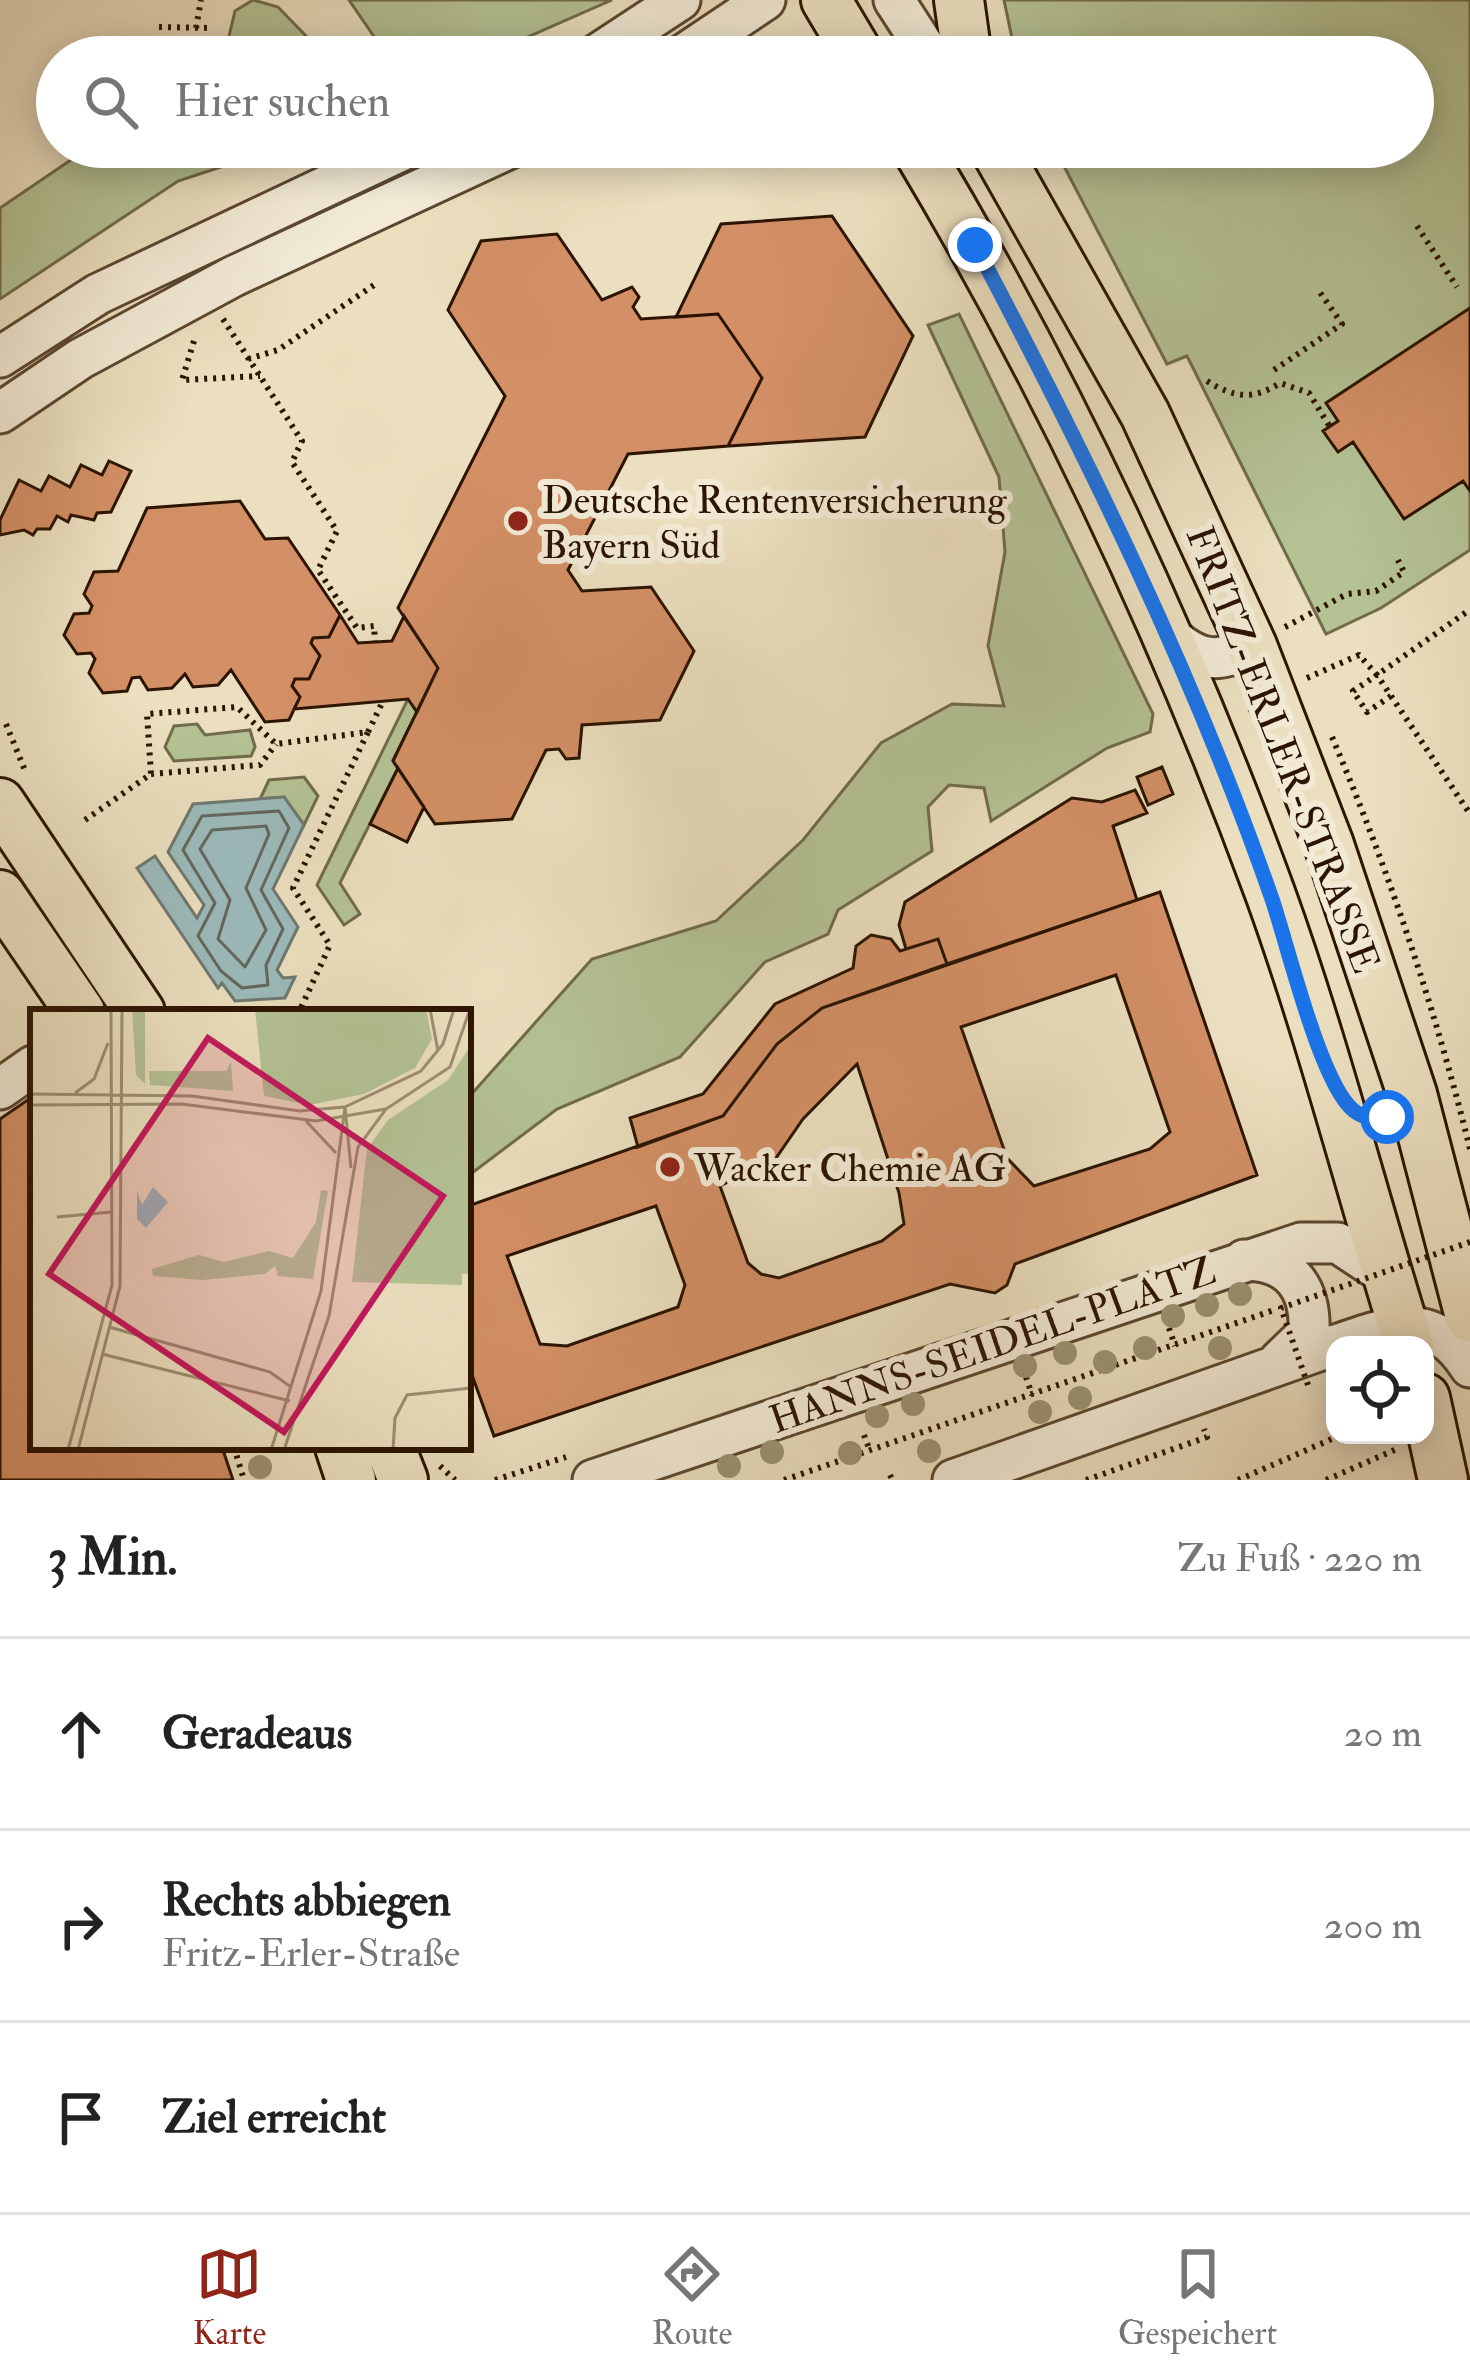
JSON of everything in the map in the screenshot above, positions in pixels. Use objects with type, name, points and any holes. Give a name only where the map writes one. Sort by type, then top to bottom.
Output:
[{"type":"main road","points":[[826,0],[847,36]]},
{"type":"main road","points":[[959,0],[965,36]]},
{"type":"main road","name":"FRITZ-ERLER-STRASSE","points":[[928,168],[1070,425],[1167,633],[1270,895],[1332,1083],[1406,1335]]},
{"type":"main road","name":"FRITZ-ERLER-STRASSE","points":[[1004,168],[1269,636],[1329,845],[1412,1094],[1470,1318]]},
{"type":"main road","points":[[0,803],[138,1009]]},
{"type":"main road","points":[[0,896],[78,1009]]},
{"type":"main road","points":[[1332,1083],[1353,1109],[1370,1119],[1387,1117],[1412,1094]]},
{"type":"main road","points":[[1434,1439],[1443,1480]]},
{"type":"main road","points":[[341,1450],[351,1480]]},
{"type":"main road","points":[[391,1450],[403,1480]]},
{"type":"street","points":[[624,36],[680,0]]},
{"type":"street","points":[[711,36],[765,0]]},
{"type":"street","points":[[894,0],[917,36]]},
{"type":"street","points":[[0,357],[98,294],[365,168]]},
{"type":"street","points":[[0,413],[80,359],[234,276],[467,168]]},
{"type":"street","points":[[1167,633],[1187,652],[1212,661],[1269,636]]},
{"type":"street","points":[[0,1089],[30,1068]]},
{"type":"street","name":"HANNS-SEIDEL-PLATZ","points":[[593,1480],[1301,1243],[1338,1244],[1388,1276]]},
{"type":"street","points":[[1239,1260],[1285,1267],[1299,1282],[1310,1312],[1309,1332],[1269,1369]]},
{"type":"street","points":[[1406,1335],[1443,1334],[1470,1367]]},
{"type":"street","points":[[952,1480],[1326,1348]]},
{"type":"path","points":[[196,28],[201,0]]},
{"type":"path","points":[[159,27],[213,28]]},
{"type":"path","points":[[1417,226],[1457,287]]},
{"type":"path","points":[[248,358],[278,350],[377,283]]},
{"type":"path","points":[[1274,370],[1342,324],[1319,291]]},
{"type":"path","points":[[223,320],[302,441],[292,462],[337,531],[318,570],[357,628],[374,626],[375,642]]},
{"type":"path","points":[[194,341],[182,380],[260,376]]},
{"type":"path","points":[[1207,381],[1230,396],[1254,396],[1280,383],[1309,393],[1330,427]]},
{"type":"path","points":[[1269,636],[1347,594],[1376,591],[1404,572],[1398,560]]},
{"type":"path","points":[[1391,696],[1366,712],[1354,692],[1468,611]]},
{"type":"path","points":[[1307,678],[1359,655],[1470,814]]},
{"type":"path","points":[[299,1009],[330,945],[293,888],[383,701]]},
{"type":"path","points":[[151,774],[147,714],[237,707],[276,744]]},
{"type":"path","points":[[85,820],[151,774],[260,766],[276,744],[368,732]]},
{"type":"path","points":[[1308,1385],[1281,1308],[1470,1242]]},
{"type":"path","points":[[787,1479],[1031,1395],[1086,1381],[1272,1311]]},
{"type":"path","points":[[1168,1328],[1174,1346]]},
{"type":"path","points":[[1025,1378],[1031,1395]]},
{"type":"path","points":[[864,1435],[870,1450]]},
{"type":"path","points":[[1238,1480],[1326,1442]]},
{"type":"path","points":[[235,1450],[244,1480]]},
{"type":"path","points":[[1326,1480],[1385,1453]]},
{"type":"path","points":[[1086,1480],[1108,1472]]},
{"type":"green space","points":[[253,0],[278,7],[306,36],[229,36],[235,11]]},
{"type":"green space","points":[[349,0],[612,0],[530,36],[374,36]]},
{"type":"green space","points":[[1004,0],[1470,0],[1470,550],[1381,608],[1326,634],[1187,356],[1167,364],[1065,168],[1434,168],[1434,36],[1012,36]]},
{"type":"green space","points":[[59,168],[218,168],[178,181],[0,299],[0,208]]},
{"type":"green space","points":[[959,314],[1153,714],[1150,732],[1107,748],[991,821],[984,788],[949,785],[928,807],[932,851],[838,910],[828,934],[765,962],[680,1057],[557,1109],[471,1174],[471,1095],[592,959],[716,921],[803,840],[881,743],[952,704],[1004,706],[988,646],[1005,552],[999,477],[928,325]]},
{"type":"green space","points":[[408,699],[417,712],[393,760],[398,768],[340,883],[360,914],[344,925],[317,885]]},
{"type":"green space","points":[[197,724],[205,735],[250,730],[255,747],[251,756],[174,761],[165,747],[174,726]]},
{"type":"green space","points":[[304,777],[318,796],[304,825],[284,797],[260,799],[269,780]]},
{"type":"water","points":[[284,797],[304,825],[273,889],[298,927],[277,970],[283,978],[295,977],[285,998],[235,1001],[222,983],[218,988],[137,868],[155,856],[197,918],[204,905],[168,852],[193,804]]},
{"type":"building","points":[[832,216],[913,336],[865,437],[728,446],[762,378],[718,314],[676,317],[721,224]]},
{"type":"building","name":"Deutsche Rentenversicherung Bayern Süd","points":[[557,234],[602,300],[632,287],[639,297],[633,307],[641,319],[718,314],[762,378],[728,446],[628,454],[568,570],[582,591],[651,587],[694,651],[660,720],[582,725],[579,758],[566,759],[559,749],[546,750],[512,819],[435,824],[393,761],[438,668],[398,608],[505,396],[448,310],[481,241]]},
{"type":"building","points":[[1470,308],[1470,491],[1463,481],[1404,519],[1353,442],[1338,452],[1323,431],[1338,421],[1326,403]]},
{"type":"building","points":[[109,461],[131,471],[111,512],[97,513],[94,520],[71,515],[68,522],[57,516],[50,529],[37,529],[33,535],[24,530],[0,535],[0,520],[19,480],[41,491],[49,476],[70,487],[81,465],[102,475]]},
{"type":"building","points":[[240,501],[265,539],[288,538],[340,615],[329,637],[313,638],[311,643],[320,656],[309,679],[295,679],[292,686],[300,697],[289,720],[265,722],[231,670],[218,685],[193,687],[185,674],[172,688],[148,690],[140,677],[132,678],[127,691],[103,693],[89,673],[95,659],[91,653],[77,654],[64,635],[74,614],[89,613],[92,606],[84,594],[94,572],[118,571],[147,508]]},
{"type":"building","points":[[340,615],[358,643],[392,641],[404,616],[438,668],[417,712],[408,699],[294,709],[300,697],[292,686],[295,679],[309,679],[320,656],[311,643],[313,638],[329,637]]},
{"type":"building","points":[[1162,767],[1173,794],[1148,805],[1137,777]]},
{"type":"building","points":[[398,768],[424,807],[407,842],[370,824]]},
{"type":"building","points":[[1135,790],[1147,813],[1113,826],[1137,900],[947,964],[938,939],[906,949],[899,925],[905,902],[1072,798],[1102,802]]},
{"type":"building","name":"Wacker Chemie AG","points":[[1160,892],[1257,1175],[1015,1264],[1007,1285],[995,1293],[950,1284],[494,1436],[471,1372],[471,1205],[723,1116],[777,1044],[822,1008]],"holes":[[[1116,975],[1170,1132],[1150,1149],[1034,1186],[1007,1158],[961,1027]],[[857,1064],[899,1193],[904,1224],[882,1241],[779,1278],[761,1274],[748,1263],[720,1186],[776,1158],[803,1119]],[[656,1206],[685,1285],[678,1307],[567,1346],[540,1344],[507,1256]]]},
{"type":"building","points":[[871,935],[891,939],[900,951],[938,939],[947,964],[822,1008],[777,1044],[723,1116],[638,1147],[630,1118],[703,1094],[775,1004],[853,968],[856,946]]},
{"type":"building","points":[[30,1098],[30,1450],[223,1450],[233,1480],[0,1480],[0,1119]]},
{"type":"place","name":"Deutsche Rentenversicherung Bayern Süd","points":[[518,521]]},
{"type":"place","name":"Wacker Chemie AG","points":[[670,1167]]},
{"type":"route","points":[[975,245],[1070,425],[1167,633],[1270,895],[1332,1083],[1353,1109],[1370,1119],[1387,1117]]}]
